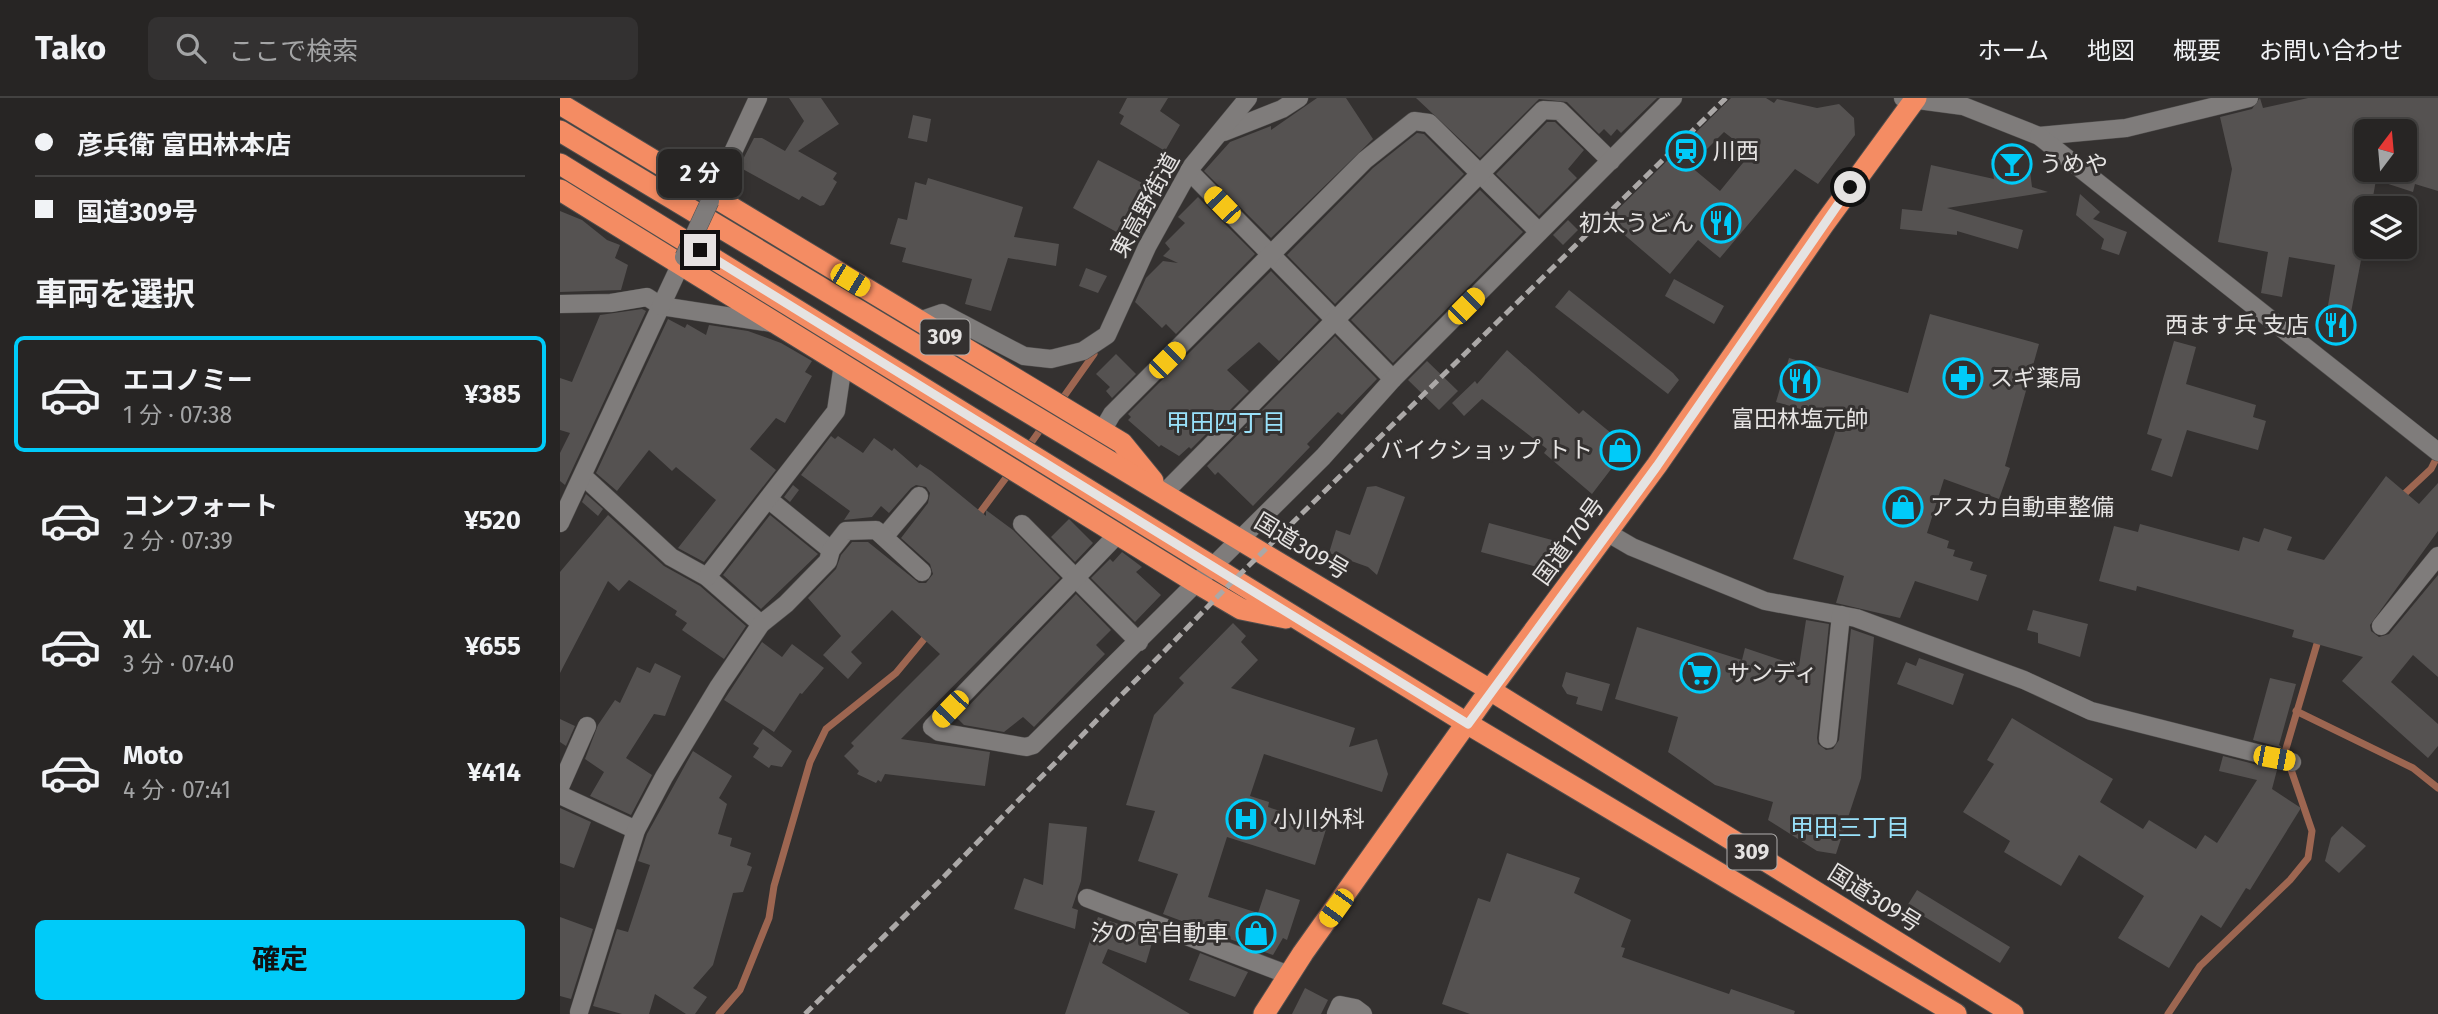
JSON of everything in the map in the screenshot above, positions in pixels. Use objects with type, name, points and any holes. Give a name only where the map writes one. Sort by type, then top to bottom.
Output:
[{"type":"highway","name":"国道170号","points":[[1264,1014],[1490,690],[1608,533],[1910,99]]},
{"type":"highway","name":"309","points":[[560,104],[714,192],[919,321],[1122,443],[1164,493]]},
{"type":"highway","name":"国道309号","points":[[560,131],[1490,690],[2013,1014]]},
{"type":"highway","name":"309","points":[[560,164],[1468,724],[1956,1014]]},
{"type":"highway","name":"309","points":[[560,190],[682,260],[843,364],[1241,609],[1302,622]]},
{"type":"street","points":[[560,523],[758,98]]},
{"type":"street","points":[[1221,134],[1248,98]]},
{"type":"street","name":"東高野街道","points":[[919,321],[942,313],[1024,356],[1051,359],[1083,351],[1107,335],[1147,247],[1189,172],[1221,134],[1282,109],[1299,98]]},
{"type":"street","points":[[1117,535],[932,727],[939,732],[1027,747],[1033,745],[1323,457],[1393,379],[1674,98]]},
{"type":"street","points":[[2039,136],[2126,128],[2249,98]]},
{"type":"street","points":[[1910,99],[1963,106],[2039,136],[2437,452]]},
{"type":"street","points":[[1164,493],[1543,110],[1560,111],[1611,161]]},
{"type":"street","points":[[1101,431],[1112,414],[1365,160],[1414,121],[1429,123],[1539,232]]},
{"type":"street","points":[[1189,172],[1393,379]]},
{"type":"street","points":[[560,304],[611,303],[647,298],[661,306],[779,324]]},
{"type":"street","points":[[707,577],[836,411],[843,364]]},
{"type":"street","points":[[583,475],[671,557],[707,577],[761,624]]},
{"type":"street","points":[[884,537],[919,496]]},
{"type":"street","points":[[768,499],[831,550]]},
{"type":"street","points":[[1022,524],[1139,642]]},
{"type":"street","points":[[579,1012],[636,830],[719,686],[761,624],[786,604],[828,561],[831,550],[846,531],[876,530],[922,572]]},
{"type":"street","points":[[1608,533],[1632,547],[1765,601],[1841,615],[2024,680],[2091,711],[2292,762]]},
{"type":"street","points":[[2381,626],[2438,556]]},
{"type":"street","points":[[1828,739],[1841,615]]},
{"type":"street","points":[[560,787],[587,726]]},
{"type":"street","points":[[560,795],[636,830]]},
{"type":"street","points":[[1087,898],[1289,975]]},
{"type":"street","points":[[1336,1014],[1340,1005],[1355,1008],[1363,1014]]},
{"type":"building","points":[[789,98],[821,98],[839,124],[798,151],[837,173],[833,179],[837,182],[824,205],[820,206],[802,196],[799,200],[739,167],[754,138],[762,138],[785,151],[804,121]]},
{"type":"building","points":[[1127,98],[1168,98],[1160,111],[1180,125],[1165,151],[1120,124],[1124,116],[1119,113]]},
{"type":"building","points":[[1317,98],[1346,98],[1373,139],[1271,238],[1204,171],[1230,142],[1271,126],[1271,130]]},
{"type":"building","points":[[1416,98],[1657,98],[1621,133],[1617,129],[1611,136],[1604,129],[1599,134],[1567,102],[1539,99],[1480,158]]},
{"type":"building","points":[[1731,98],[1766,98],[1774,103],[1777,99],[1817,108],[1839,104],[1854,118],[1855,135],[1818,184],[1795,169],[1720,258],[1698,240],[1670,274],[1607,220]],"holes":[[[1724,132],[1751,153],[1720,191],[1690,166]]]},
{"type":"building","points":[[2260,98],[2263,108],[2308,98],[2438,98],[2438,191],[2415,184],[2413,192],[2382,182],[2417,182],[2417,119],[2354,119],[2354,182],[2376,182],[2373,196],[2354,196],[2354,259],[2361,259],[2345,344],[2322,340],[2335,265],[2289,257],[2282,297],[2261,293],[2268,252],[2218,242],[2232,169],[2220,117],[2252,109]]},
{"type":"building","points":[[913,115],[931,119],[927,142],[908,138]]},
{"type":"building","points":[[1547,122],[1555,122],[1584,150],[1568,169],[1577,178],[1539,216],[1496,174]]},
{"type":"building","points":[[1417,133],[1424,134],[1464,174],[1335,304],[1287,255],[1373,168]]},
{"type":"building","points":[[2028,155],[2032,187],[2048,192],[1947,208],[2023,230],[2018,249],[1957,231],[1957,235],[1900,229],[1902,209],[1922,211],[1931,165],[1994,179],[1991,159]]},
{"type":"building","points":[[1098,160],[1148,186],[1122,235],[1073,208]]},
{"type":"building","points":[[928,178],[1023,207],[1014,237],[1059,244],[1056,266],[1008,258],[991,311],[965,304],[972,279],[902,262],[906,248],[890,244],[898,218],[907,220],[915,182],[926,185]]},
{"type":"building","points":[[1480,190],[1523,232],[1393,363],[1351,320]]},
{"type":"building","points":[[2080,194],[2100,212],[2093,219],[2127,232],[2119,255],[2101,249],[2104,239],[2076,215]]},
{"type":"building","points":[[1198,197],[1255,254],[1176,334],[1166,324],[1162,328],[1135,302],[1146,278],[1163,261],[1178,263],[1163,256],[1170,249],[1165,243],[1185,223],[1178,217]]},
{"type":"building","points":[[560,211],[582,220],[607,240],[620,245],[615,258],[628,265],[621,290],[560,292]]},
{"type":"building","points":[[1568,220],[1578,230],[1563,245],[1553,235]]},
{"type":"building","points":[[1086,268],[1107,276],[1098,293],[1079,286]]},
{"type":"building","points":[[1271,271],[1319,320],[1279,361],[1259,342],[1227,370],[1249,391],[1191,449],[1189,447],[1179,456],[1161,445],[1159,447],[1128,420],[1131,417],[1128,414]]},
{"type":"building","points":[[1674,279],[1724,306],[1714,324],[1665,296]]},
{"type":"building","points":[[1569,290],[1673,373],[1679,380],[1668,394],[1555,307]]},
{"type":"building","points":[[642,309],[646,311],[565,485],[560,481],[560,453],[570,433],[560,430],[560,378],[572,382],[600,315]]},
{"type":"building","points":[[1930,314],[2039,344],[2005,466],[2010,468],[1999,499],[1944,479],[1927,533],[1949,541],[1947,548],[1955,550],[1953,556],[1973,562],[1970,570],[1987,575],[1978,601],[1915,581],[1900,618],[1836,603],[1844,576],[1793,559],[1839,420],[1776,402],[1789,358],[1908,393]]},
{"type":"building","points":[[668,319],[685,328],[687,324],[706,335],[709,325],[748,331],[781,343],[812,361],[805,372],[812,376],[785,423],[776,418],[750,449],[776,470],[704,562],[678,548],[716,500],[676,467],[672,471],[649,450],[617,491],[596,473]]},
{"type":"building","points":[[1335,336],[1377,379],[1342,415],[1338,412],[1307,444],[1310,447],[1253,506],[1218,472],[1215,475],[1207,466]]},
{"type":"building","points":[[2174,341],[2196,347],[2186,384],[2256,405],[2253,417],[2266,421],[2258,450],[2187,430],[2172,477],[2151,470],[2162,439],[2147,434]]},
{"type":"building","points":[[1507,350],[1579,414],[1583,410],[1628,447],[1592,494],[1544,453],[1547,449],[1482,399],[1464,416],[1452,403],[1475,381],[1477,384]]},
{"type":"building","points":[[1116,354],[1136,374],[1112,398],[1106,391],[1110,387],[1096,374]]},
{"type":"building","points":[[1427,361],[1458,391],[1439,410],[1408,380]]},
{"type":"building","points":[[831,436],[835,439],[838,436],[863,453],[874,438],[892,451],[894,448],[917,468],[920,464],[986,516],[986,510],[1013,530],[1060,578],[901,739],[990,752],[985,786],[885,774],[881,782],[878,780],[876,783],[857,774],[859,771],[844,756],[854,746],[851,743],[940,654],[892,610],[851,652],[862,663],[848,679],[823,655],[841,636],[808,598],[836,569],[841,555],[852,542],[868,542],[919,583],[926,583],[933,574],[930,564],[901,538],[928,503],[930,493],[926,487],[916,485],[911,488],[889,513],[881,506],[872,517],[844,520],[850,511],[801,475]]},
{"type":"building","points":[[2386,476],[2419,504],[2438,483],[2438,531],[2370,625],[2371,631],[2379,637],[2389,634],[2438,575],[2438,677],[2413,655],[2391,682],[2438,724],[2438,746],[2428,758],[2342,681],[2363,657],[2292,637],[2294,630],[2137,586],[2136,591],[2099,581],[2114,526],[2138,532],[2140,524],[2239,551],[2243,537],[2259,542],[2264,528],[2292,537],[2287,550],[2324,560]]},
{"type":"building","points":[[793,485],[799,490],[790,502],[784,497]]},
{"type":"building","points":[[1376,486],[1405,497],[1377,575],[1368,567],[1329,553],[1336,530],[1350,535],[1367,487]]},
{"type":"building","points":[[586,494],[603,509],[598,516],[582,502]]},
{"type":"building","points":[[608,515],[664,566],[700,586],[746,626],[724,659],[682,630],[687,623],[675,615],[677,611],[629,580],[619,591],[608,581],[560,673],[560,572]]},
{"type":"building","points":[[770,515],[818,554],[761,609],[723,575]]},
{"type":"building","points":[[1069,519],[1093,543],[1075,562],[1051,537]]},
{"type":"building","points":[[1489,523],[1552,540],[1545,569],[1481,552]]},
{"type":"building","points":[[1122,552],[1142,567],[1136,572],[1161,595],[1135,622],[1091,578],[1110,559],[1113,562]]},
{"type":"building","points":[[1076,594],[1111,630],[1096,645],[1105,654],[1034,727],[1023,717],[1004,732],[964,725],[957,718]]},
{"type":"building","points":[[2033,610],[2088,624],[2080,657],[2038,643],[2038,633],[2027,630]]},
{"type":"building","points":[[1806,620],[1829,624],[1817,738],[1818,744],[1826,750],[1833,749],[1839,740],[1851,629],[1874,637],[1861,778],[1836,854],[1817,851],[1768,820],[1773,802],[1715,785],[1668,752],[1678,717],[1615,699],[1637,627],[1742,660],[1745,648],[1799,666]]},
{"type":"building","points":[[1233,623],[1246,636],[1241,642],[1258,660],[1231,688],[1355,728],[1349,747],[1377,739],[1388,774],[1382,792],[1264,754],[1250,796],[1269,802],[1268,807],[1327,826],[1315,865],[1227,837],[1208,897],[1258,913],[1266,889],[1300,900],[1287,940],[1283,938],[1273,955],[1163,914],[1178,874],[1138,861],[1155,811],[1126,805],[1154,715],[1184,683],[1179,678]]},
{"type":"building","points":[[762,642],[782,657],[792,644],[824,668],[802,694],[800,693],[774,732],[724,700]]},
{"type":"building","points":[[1919,658],[1964,674],[1953,705],[1897,684],[1906,662],[1916,666]]},
{"type":"building","points":[[655,663],[681,676],[665,716],[654,714],[626,758],[652,775],[631,815],[590,796],[604,772],[585,759],[598,725],[615,700],[620,703],[637,667],[650,673]]},
{"type":"building","points":[[1566,672],[1610,684],[1602,711],[1576,704],[1578,697],[1567,694],[1562,686]]},
{"type":"building","points":[[2270,678],[2296,684],[2279,745],[2283,748],[2253,740]]},
{"type":"building","points":[[2012,718],[2113,779],[2100,802],[2143,829],[2149,820],[2196,849],[2205,835],[2217,843],[2257,780],[2219,771],[2223,756],[2277,770],[2272,789],[2301,808],[2250,890],[2246,888],[2221,928],[2201,915],[2169,968],[2118,938],[2144,896],[2079,855],[2061,886],[2004,852],[2010,841],[1963,812],[1994,764],[1987,760]]},
{"type":"building","points":[[560,719],[575,726],[566,746],[560,742]]},
{"type":"building","points":[[763,729],[792,751],[782,767],[771,765],[769,768],[753,757],[759,748],[753,744]]},
{"type":"building","points":[[693,751],[732,776],[719,798],[727,804],[718,834],[732,838],[730,846],[751,853],[747,865],[752,867],[743,892],[733,893],[713,965],[693,988],[707,997],[695,1014],[686,1014],[655,994],[649,1014],[622,1014],[593,1006],[617,929],[628,932],[650,865],[638,861],[647,834]]},
{"type":"building","points":[[560,808],[591,822],[574,868],[560,863]]},
{"type":"building","points":[[1049,823],[1087,827],[1081,881],[1072,908],[1078,910],[1075,929],[1014,909],[1024,878],[1043,885]]},
{"type":"building","points":[[2342,826],[2366,846],[2339,873],[2325,861],[2331,838]]},
{"type":"building","points":[[1507,853],[1580,878],[1574,893],[1631,920],[1621,947],[1625,948],[1622,957],[1729,994],[1731,989],[1795,1011],[1794,1014],[1470,1014],[1442,1004],[1478,898],[1490,902]]},
{"type":"building","points":[[1917,890],[2010,947],[2000,963],[1907,906]]},
{"type":"building","points":[[560,917],[593,929],[571,999],[560,996]]},
{"type":"building","points":[[1098,917],[1154,936],[1146,963],[1108,949],[1102,963],[1190,1014],[1065,1014]]},
{"type":"building","points":[[1200,953],[1248,972],[1235,997],[1189,980]]},
{"type":"building","points":[[1305,988],[1328,1000],[1321,1014],[1292,1014]]},
{"type":"waterway","points":[[1026,450],[1094,354]]},
{"type":"waterway","points":[[2400,498],[2431,469],[2438,455]]},
{"type":"waterway","points":[[976,518],[1011,471]]},
{"type":"waterway","points":[[719,1014],[740,990],[769,918],[774,886],[810,762],[826,729],[896,673],[930,632]]},
{"type":"waterway","points":[[2168,1014],[2200,966],[2290,880],[2308,858],[2312,831],[2285,752],[2319,637]]},
{"type":"waterway","points":[[2296,711],[2413,768],[2438,788]]},
{"type":"railway","points":[[805,1014],[923,898],[1228,586],[1726,98]]},
{"type":"place","name":"川西","points":[[1686,151]]},
{"type":"place","name":"うめや","points":[[2012,164]]},
{"type":"place","name":"初太うどん","points":[[1721,223]]},
{"type":"place","name":"西ます兵 支店","points":[[2336,325]]},
{"type":"place","name":"スギ薬局","points":[[1963,378]]},
{"type":"place","name":"富田林塩元帥","points":[[1800,381]]},
{"type":"place","name":"バイクショップ トト","points":[[1620,450]]},
{"type":"place","name":"アスカ自動車整備","points":[[1903,507]]},
{"type":"place","name":"サンディ","points":[[1700,673]]},
{"type":"place","name":"小川外科","points":[[1246,819]]},
{"type":"place","name":"汐の宮自動車","points":[[1256,933]]},
{"type":"district","name":"甲田四丁目","points":[[1226,423]]},
{"type":"district","name":"甲田三丁目","points":[[1850,828]]},
{"type":"route","points":[[700,250],[1468,724],[1490,690],[1657,466],[1850,187]]}]
